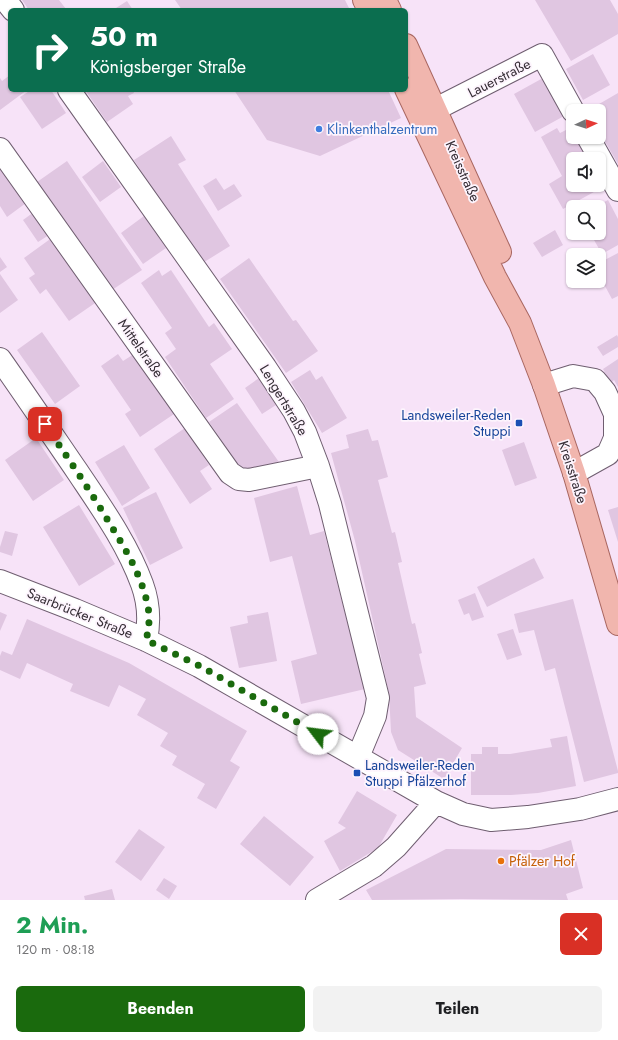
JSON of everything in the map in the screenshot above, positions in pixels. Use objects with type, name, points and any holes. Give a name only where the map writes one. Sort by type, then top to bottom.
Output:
[{"type":"main road","name":"Kreisstraße","points":[[408,51],[428,114],[509,272],[520,323],[544,384],[574,474],[618,624]]},
{"type":"main road","name":"Kreisstraße","points":[[408,91],[428,114]]},
{"type":"street","name":"Lauerstraße","points":[[428,114],[542,55],[569,104]]},
{"type":"street","name":"Lengertstraße","points":[[70,92],[265,367],[305,432],[330,504],[378,698],[375,716],[358,757]]},
{"type":"street","points":[[592,144],[618,190]]},
{"type":"street","name":"Mittelstraße","points":[[0,149],[230,473],[239,479],[249,480],[318,466]]},
{"type":"street","points":[[0,359],[95,499],[127,552],[142,584],[148,608],[149,625],[146,640]]},
{"type":"street","points":[[544,384],[573,376],[595,380],[605,392],[615,414],[615,438],[608,454],[574,474]]},
{"type":"street","name":"Saarbrücker Straße","points":[[0,582],[75,610],[146,640],[200,666],[436,802],[464,814],[491,820],[528,817],[580,809],[618,799]]},
{"type":"street","points":[[317,900],[374,866],[396,847],[436,802]]},
{"type":"building","points":[[22,0],[59,0],[65,8],[28,8]]},
{"type":"building","points":[[175,0],[345,0],[349,8],[181,8]]},
{"type":"building","points":[[535,0],[610,0],[618,14],[618,34],[571,61]]},
{"type":"building","points":[[127,1],[132,8],[116,8]]},
{"type":"building","points":[[593,54],[610,85],[583,100],[566,69]]},
{"type":"building","points":[[8,76],[8,92],[24,92],[0,110],[0,78],[2,81]]},
{"type":"building","points":[[543,78],[564,116],[535,132],[514,94]]},
{"type":"building","points":[[28,92],[52,92],[66,113],[42,129],[20,97]]},
{"type":"building","points":[[86,92],[134,92],[128,96],[133,104],[107,122]]},
{"type":"building","name":"Klinkenthalzentrum","points":[[235,92],[389,92],[401,118],[320,156],[267,140]]},
{"type":"building","points":[[618,93],[618,164],[606,143],[606,104],[599,104]]},
{"type":"building","points":[[557,128],[560,133],[566,130],[566,144],[579,144],[583,152],[566,152],[566,192],[594,192],[579,200],[566,200],[566,207],[563,209],[549,184],[562,176],[541,137]]},
{"type":"building","points":[[171,136],[186,160],[178,164],[230,246],[201,264],[134,160]]},
{"type":"building","points":[[67,161],[142,270],[112,290],[37,182]]},
{"type":"building","points":[[103,161],[121,187],[100,202],[82,177]]},
{"type":"building","points":[[0,165],[26,203],[7,217],[0,206]]},
{"type":"building","points":[[216,178],[224,190],[234,184],[242,196],[218,211],[203,186]]},
{"type":"building","points":[[608,200],[618,219],[618,245],[606,252],[606,248],[599,248],[594,240],[606,240],[606,201]]},
{"type":"building","points":[[34,212],[49,235],[38,242],[23,220]]},
{"type":"building","points":[[144,216],[166,248],[143,264],[121,233]]},
{"type":"building","points":[[555,230],[563,245],[542,257],[533,243]]},
{"type":"building","points":[[53,237],[98,301],[69,321],[46,289],[40,294],[29,278],[35,274],[24,258]]},
{"type":"building","points":[[618,253],[618,296],[612,299],[606,288],[606,259]]},
{"type":"building","points":[[0,257],[7,267],[0,272]]},
{"type":"building","points":[[249,258],[293,321],[296,320],[318,351],[286,373],[220,279]]},
{"type":"building","points":[[159,270],[162,276],[171,270],[209,327],[214,323],[232,349],[210,364],[234,399],[206,418],[165,357],[176,349],[165,333],[172,328],[141,283]]},
{"type":"building","points":[[0,274],[18,300],[0,313]]},
{"type":"building","points":[[42,332],[80,386],[55,404],[17,350]]},
{"type":"building","points":[[617,335],[618,347],[603,356],[597,347]]},
{"type":"building","points":[[118,354],[123,361],[134,354],[174,414],[140,437],[125,414],[131,410],[101,366]]},
{"type":"building","points":[[618,359],[618,387],[614,380],[611,383],[603,369]]},
{"type":"building","points":[[310,370],[316,380],[322,376],[347,418],[322,433],[291,382]]},
{"type":"building","points":[[259,378],[276,405],[262,414],[245,388]]},
{"type":"building","points":[[237,403],[279,462],[244,473],[209,422]]},
{"type":"building","points":[[185,428],[209,465],[200,471],[212,489],[190,504],[154,449]]},
{"type":"building","points":[[368,429],[372,441],[378,440],[388,477],[378,480],[392,533],[395,532],[402,562],[398,563],[412,624],[415,623],[422,653],[419,654],[426,684],[414,687],[416,717],[462,748],[444,779],[398,750],[391,732],[389,693],[355,541],[331,453],[349,448],[346,435]]},
{"type":"building","points":[[36,438],[64,480],[33,501],[5,460]]},
{"type":"building","points":[[524,442],[537,478],[515,486],[502,450]]},
{"type":"building","points":[[124,445],[150,488],[122,506],[95,462]]},
{"type":"building","points":[[297,486],[310,535],[324,531],[350,633],[352,633],[365,689],[301,704],[291,661],[317,654],[292,556],[270,562],[254,498]]},
{"type":"building","points":[[156,492],[183,548],[150,565],[123,508]]},
{"type":"building","points":[[79,505],[115,564],[79,586],[43,527]]},
{"type":"building","points":[[618,507],[618,542],[608,510]]},
{"type":"building","points":[[5,531],[18,534],[12,556],[0,552]]},
{"type":"building","points":[[534,558],[544,578],[487,607],[477,587]]},
{"type":"building","points":[[475,593],[484,617],[472,621],[469,613],[464,615],[458,600]]},
{"type":"building","points":[[573,599],[618,771],[618,773],[584,782],[555,668],[545,671],[534,630],[519,633],[514,614]]},
{"type":"building","points":[[0,612],[7,615],[0,631]]},
{"type":"building","points":[[268,612],[277,661],[239,668],[230,627],[248,623],[247,616]]},
{"type":"building","points":[[27,619],[129,663],[247,731],[230,761],[240,767],[216,809],[197,798],[205,784],[172,765],[177,756],[160,746],[168,733],[137,715],[146,699],[119,685],[109,707],[70,691],[73,684],[27,663],[20,679],[0,670],[0,656],[2,651],[12,655]]},
{"type":"building","points":[[513,629],[522,655],[507,660],[497,634]]},
{"type":"building","points":[[567,736],[576,786],[538,793],[471,795],[471,754],[482,754],[482,747],[498,747],[498,754],[510,754],[552,747],[550,739]]},
{"type":"building","points":[[357,791],[397,815],[378,848],[340,871],[324,841],[346,828],[338,823]]},
{"type":"building","points":[[264,816],[314,857],[290,886],[240,844]]},
{"type":"building","points":[[139,829],[165,847],[141,881],[115,862]]},
{"type":"building","points":[[571,840],[583,888],[566,894],[568,900],[372,900],[366,890],[446,849],[541,850]]},
{"type":"building","points":[[164,878],[177,886],[169,899],[156,890]]},
{"type":"building","points":[[112,889],[115,900],[85,900],[84,896]]},
{"type":"place","name":"Klinkenthalzentrum","points":[[319,129]]},
{"type":"place","name":"Landsweiler-Reden Stuppi","points":[[519,423]]},
{"type":"place","name":"Landsweiler-Reden Stuppi Pfälzerhof","points":[[357,773]]},
{"type":"place","name":"Pfälzer Hof","points":[[501,861]]},
{"type":"route","points":[[45,424],[95,499],[127,552],[142,584],[148,608],[149,625],[146,640],[200,666],[318,734]]}]
